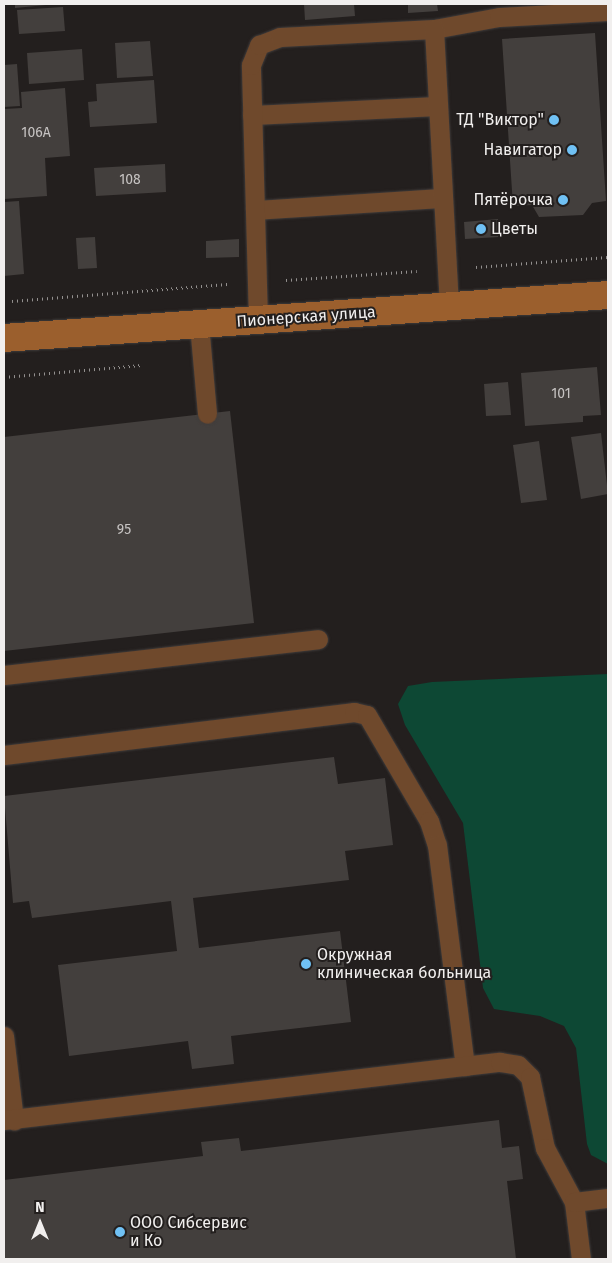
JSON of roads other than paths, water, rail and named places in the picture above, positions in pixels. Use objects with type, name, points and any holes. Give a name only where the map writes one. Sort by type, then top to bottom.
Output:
[{"type":"street","name":"Пионерская улица","points":[[4,338],[608,295]]},
{"type":"lane","points":[[258,320],[250,65],[259,45],[268,39],[434,29],[500,17],[608,11]]},
{"type":"lane","points":[[434,29],[449,306]]},
{"type":"lane","points":[[252,115],[438,106]]},
{"type":"lane","points":[[255,210],[443,198]]},
{"type":"lane","points":[[199,324],[207,414]]},
{"type":"lane","points":[[4,675],[318,639]]},
{"type":"lane","points":[[4,755],[354,712],[367,715],[429,821],[437,845],[465,1066]]},
{"type":"lane","points":[[4,1036],[9,1120],[465,1066],[518,1065],[530,1077],[545,1148],[574,1202],[581,1259]]},
{"type":"lane","points":[[574,1202],[608,1198]]},
{"type":"place","name":"ТД \"Виктор\"","points":[[554,120]]},
{"type":"place","name":"Навигатор","points":[[572,150]]},
{"type":"place","name":"Пятёрочка","points":[[563,200]]},
{"type":"place","name":"Цветы","points":[[481,229]]},
{"type":"place","name":"Окружная клиническая больница","points":[[306,964]]},
{"type":"place","name":"ООО Сибсервис и Ко","points":[[120,1232]]}]
